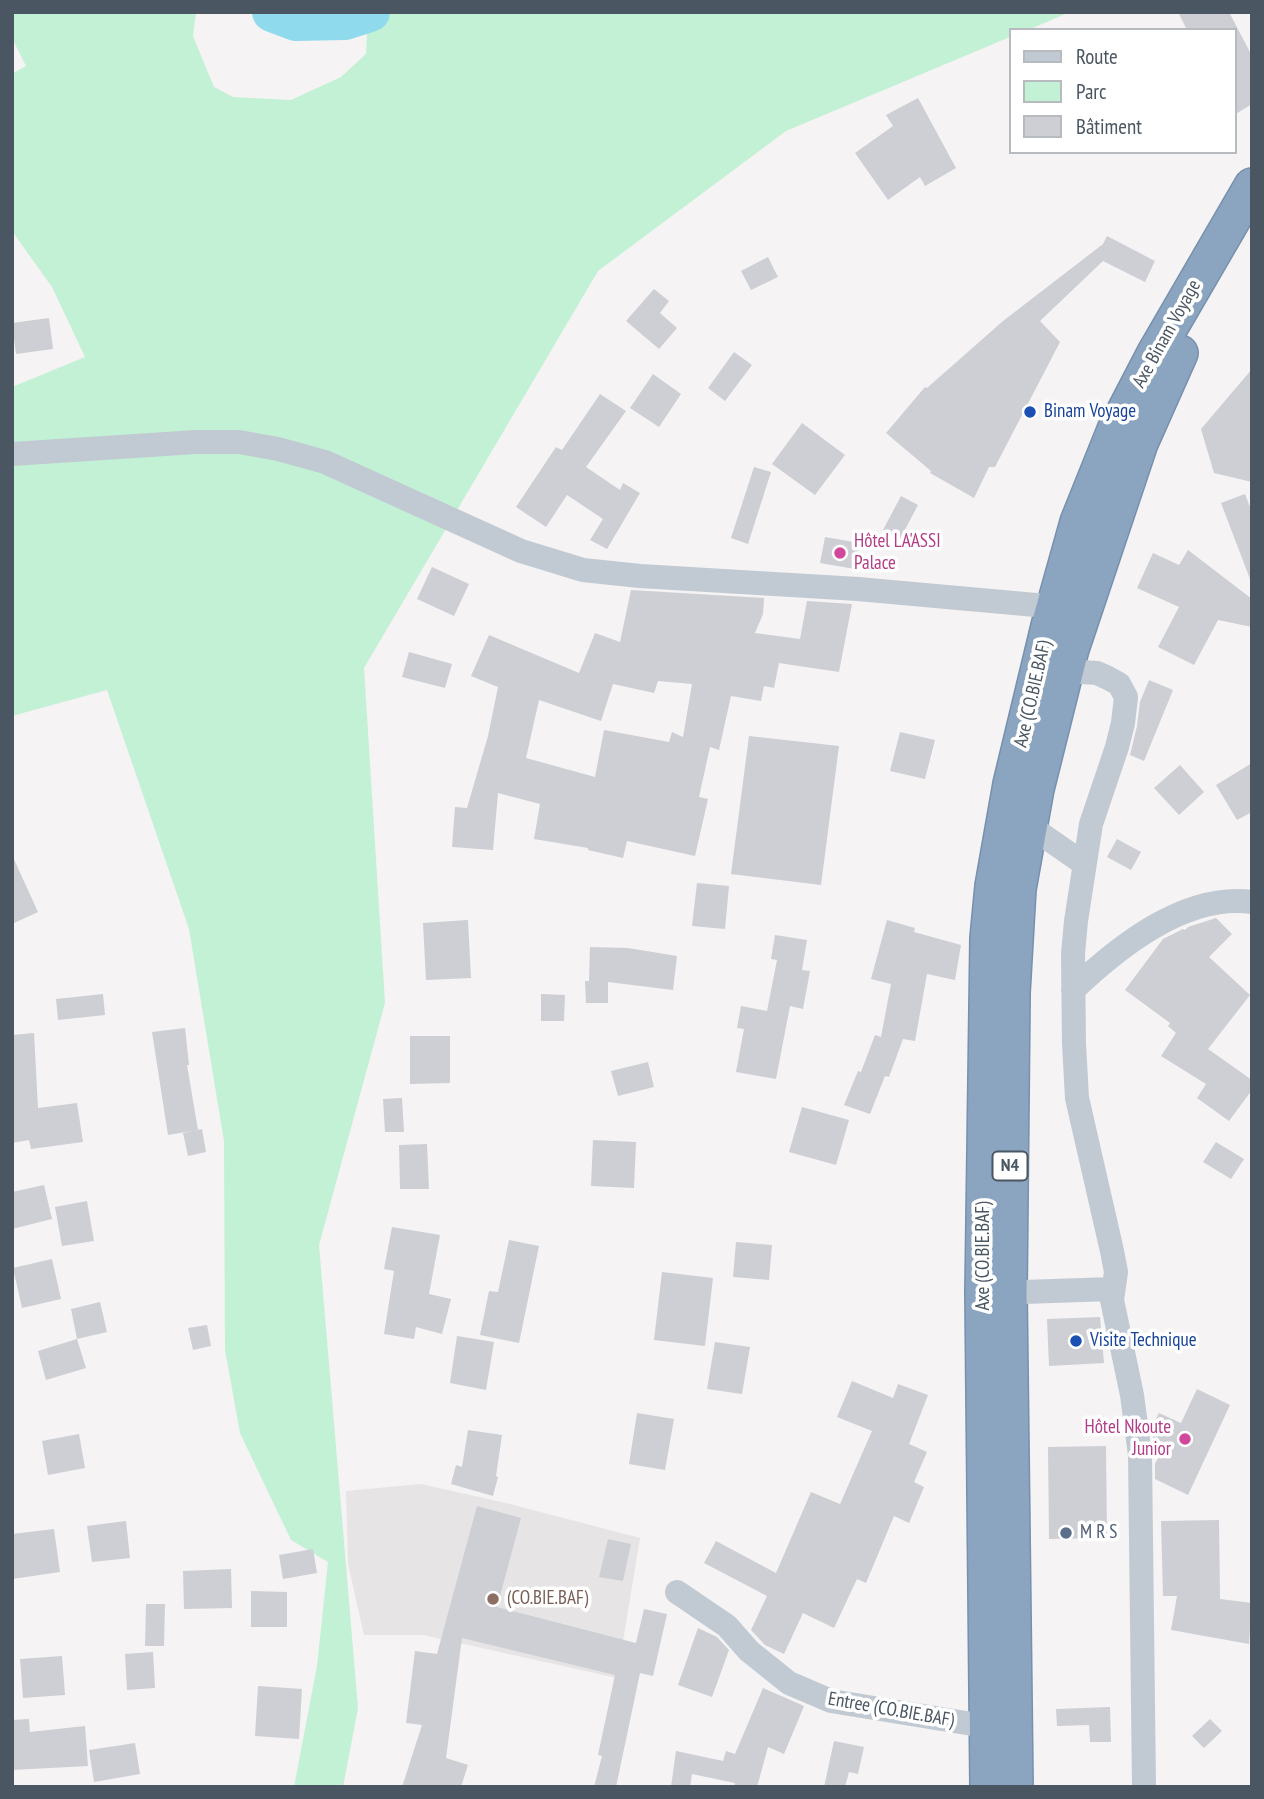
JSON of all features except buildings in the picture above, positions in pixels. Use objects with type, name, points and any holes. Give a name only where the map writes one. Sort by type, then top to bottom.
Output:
[{"type":"highway","name":"Axe Binam Voyage","points":[[1069,608],[1078,522],[1115,430],[1154,353],[1252,186]]},
{"type":"highway","name":"Axe Binam Voyage","points":[[1069,608],[1174,363],[1252,228]]},
{"type":"highway","name":"Axe (CO.BIE.BAF)","points":[[996,1293],[1018,889],[1028,825],[1065,671],[1069,608]]},
{"type":"highway","name":"Axe (CO.BIE.BAF)","points":[[988,1787],[1001,1729],[996,1293],[988,951],[993,886],[1011,784],[1069,608]]},
{"type":"highway","name":"Axe (CO.BIE.BAF)","points":[[1001,1729],[1016,1787]]},
{"type":"street","points":[[12,454],[195,442],[239,442],[325,462],[521,551],[583,570],[858,589],[1069,608]]},
{"type":"street","points":[[1065,671],[1097,673],[1119,684],[1126,697],[1123,723],[1091,824],[1083,863],[1076,920],[1073,990],[1077,1098],[1116,1272],[1112,1300],[1132,1395],[1140,1455],[1144,1787]]},
{"type":"street","points":[[1028,825],[1083,863]]},
{"type":"street","points":[[1073,990],[1122,947],[1149,929],[1216,901],[1252,902]]},
{"type":"street","points":[[996,1293],[1112,1289]]},
{"type":"street","name":"Entree (CO.BIE.BAF)","points":[[677,1592],[727,1626],[749,1651],[789,1683],[806,1691],[831,1701],[1001,1729]]},
{"type":"shaded area","name":"(CO.BIE.BAF)","points":[[421,1484],[640,1538],[617,1678],[423,1635],[364,1635],[348,1564],[346,1491]]},
{"type":"green space","points":[[12,12],[196,12],[193,36],[214,87],[233,97],[291,100],[341,77],[366,54],[368,12],[1070,12],[1033,28],[1009,28],[1009,37],[786,131],[598,271],[364,668],[385,1003],[319,1245],[358,1708],[343,1787],[294,1787],[317,1666],[328,1562],[291,1540],[240,1433],[225,1350],[224,1141],[189,929],[107,690],[12,716],[12,387],[85,357],[52,287],[12,231],[12,74],[26,66],[12,38]]},
{"type":"waterway","points":[[272,12],[296,21],[345,20],[370,12]]},
{"type":"place","name":"Binam Voyage","points":[[1030,412]]},
{"type":"place","name":"Hôtel LA'ASSI Palace","points":[[840,553]]},
{"type":"place","name":"Visite Technique","points":[[1076,1341]]},
{"type":"place","name":"Hôtel Nkoute Junior","points":[[1185,1439]]},
{"type":"place","name":"M R S","points":[[1066,1533]]},
{"type":"place","name":"(CO.BIE.BAF)","points":[[493,1599]]}]
